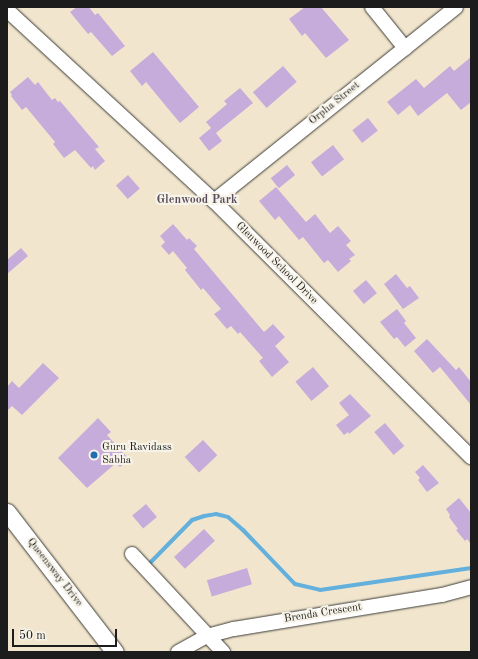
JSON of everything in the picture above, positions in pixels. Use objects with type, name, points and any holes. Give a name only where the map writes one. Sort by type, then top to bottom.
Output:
[{"type":"main road","name":"Queensway Drive","points":[[7,512],[115,652]]},
{"type":"street","points":[[372,7],[405,48]]},
{"type":"street","name":"Orpha Street","points":[[214,201],[456,7]]},
{"type":"street","name":"Glenwood School Drive","points":[[7,10],[214,201],[471,457]]},
{"type":"street","points":[[132,554],[223,652]]},
{"type":"street","name":"Brenda Crescent","points":[[178,652],[207,636],[258,624],[442,595],[471,587]]},
{"type":"building","points":[[77,7],[89,7],[95,15],[98,13],[125,46],[112,56],[91,32],[88,34],[70,12]]},
{"type":"building","points":[[305,7],[321,7],[349,40],[326,58],[305,33],[302,36],[289,19]]},
{"type":"building","points":[[153,52],[199,107],[180,123],[146,82],[142,86],[130,71]]},
{"type":"building","points":[[471,57],[471,102],[461,110],[447,93],[418,116],[410,105],[398,115],[387,102],[416,79],[424,88],[450,66],[454,71]]},
{"type":"building","points":[[283,66],[297,82],[267,108],[253,92]]},
{"type":"building","points":[[28,77],[35,85],[38,82],[52,100],[55,98],[58,102],[60,101],[99,147],[95,149],[105,161],[95,170],[93,166],[91,168],[75,150],[64,158],[53,144],[55,142],[26,107],[22,110],[11,96],[12,95],[10,92]]},
{"type":"building","points":[[240,88],[253,103],[216,133],[222,141],[209,151],[199,138],[211,128],[206,122],[227,104],[224,101]]},
{"type":"building","points":[[368,118],[378,131],[362,143],[352,130]]},
{"type":"building","points":[[333,145],[344,159],[322,176],[311,162]]},
{"type":"building","points":[[287,165],[295,175],[279,188],[271,178]]},
{"type":"building","points":[[128,175],[140,189],[128,199],[116,185]]},
{"type":"building","points":[[276,187],[306,222],[315,214],[330,233],[338,226],[351,241],[346,245],[355,255],[349,259],[351,261],[338,272],[328,260],[324,263],[303,237],[299,240],[279,216],[275,220],[259,201]]},
{"type":"building","points":[[173,224],[187,240],[189,238],[197,246],[194,249],[264,332],[273,324],[285,337],[275,346],[289,362],[272,377],[259,361],[263,358],[240,332],[238,334],[231,326],[227,329],[214,314],[221,309],[203,288],[201,290],[185,270],[187,268],[173,251],[169,255],[161,246],[165,242],[160,236]]},
{"type":"building","points":[[21,248],[28,256],[7,274],[7,260]]},
{"type":"building","points":[[396,274],[407,288],[410,286],[419,298],[403,309],[384,284]]},
{"type":"building","points":[[366,280],[377,293],[364,304],[353,291]]},
{"type":"building","points":[[397,309],[406,321],[404,323],[416,338],[405,347],[397,337],[394,339],[380,322]]},
{"type":"building","points":[[427,339],[456,370],[459,367],[471,382],[471,405],[440,367],[433,373],[414,351]]},
{"type":"building","points":[[43,363],[59,378],[22,415],[12,406],[7,411],[7,387],[12,381],[19,388]]},
{"type":"building","points":[[313,367],[329,386],[311,401],[295,382]]},
{"type":"building","points":[[350,394],[371,416],[349,434],[348,432],[344,435],[336,425],[349,415],[339,403]]},
{"type":"building","name":"Guru Ravidass Sabha","points":[[98,418],[111,432],[107,435],[129,459],[120,467],[116,463],[87,488],[58,458]]},
{"type":"building","points":[[385,423],[404,446],[394,455],[374,432]]},
{"type":"building","points":[[203,440],[217,455],[199,472],[185,457]]},
{"type":"building","points":[[423,465],[439,483],[427,492],[418,480],[420,478],[415,472]]},
{"type":"building","points":[[459,498],[471,513],[471,544],[467,539],[465,541],[456,530],[458,529],[449,517],[450,515],[446,509]]},
{"type":"building","points":[[146,504],[157,517],[143,529],[132,516]]},
{"type":"building","points":[[204,529],[215,541],[185,569],[174,557]]},
{"type":"building","points":[[247,568],[252,584],[212,597],[207,580]]},
{"type":"waterway","points":[[148,565],[192,520],[216,514],[228,517],[243,530],[295,584],[320,590],[471,568]]},
{"type":"place","name":"Guru Ravidass Sabha","points":[[94,455]]},
{"type":"district","name":"Glenwood Park","points":[[197,201]]}]
